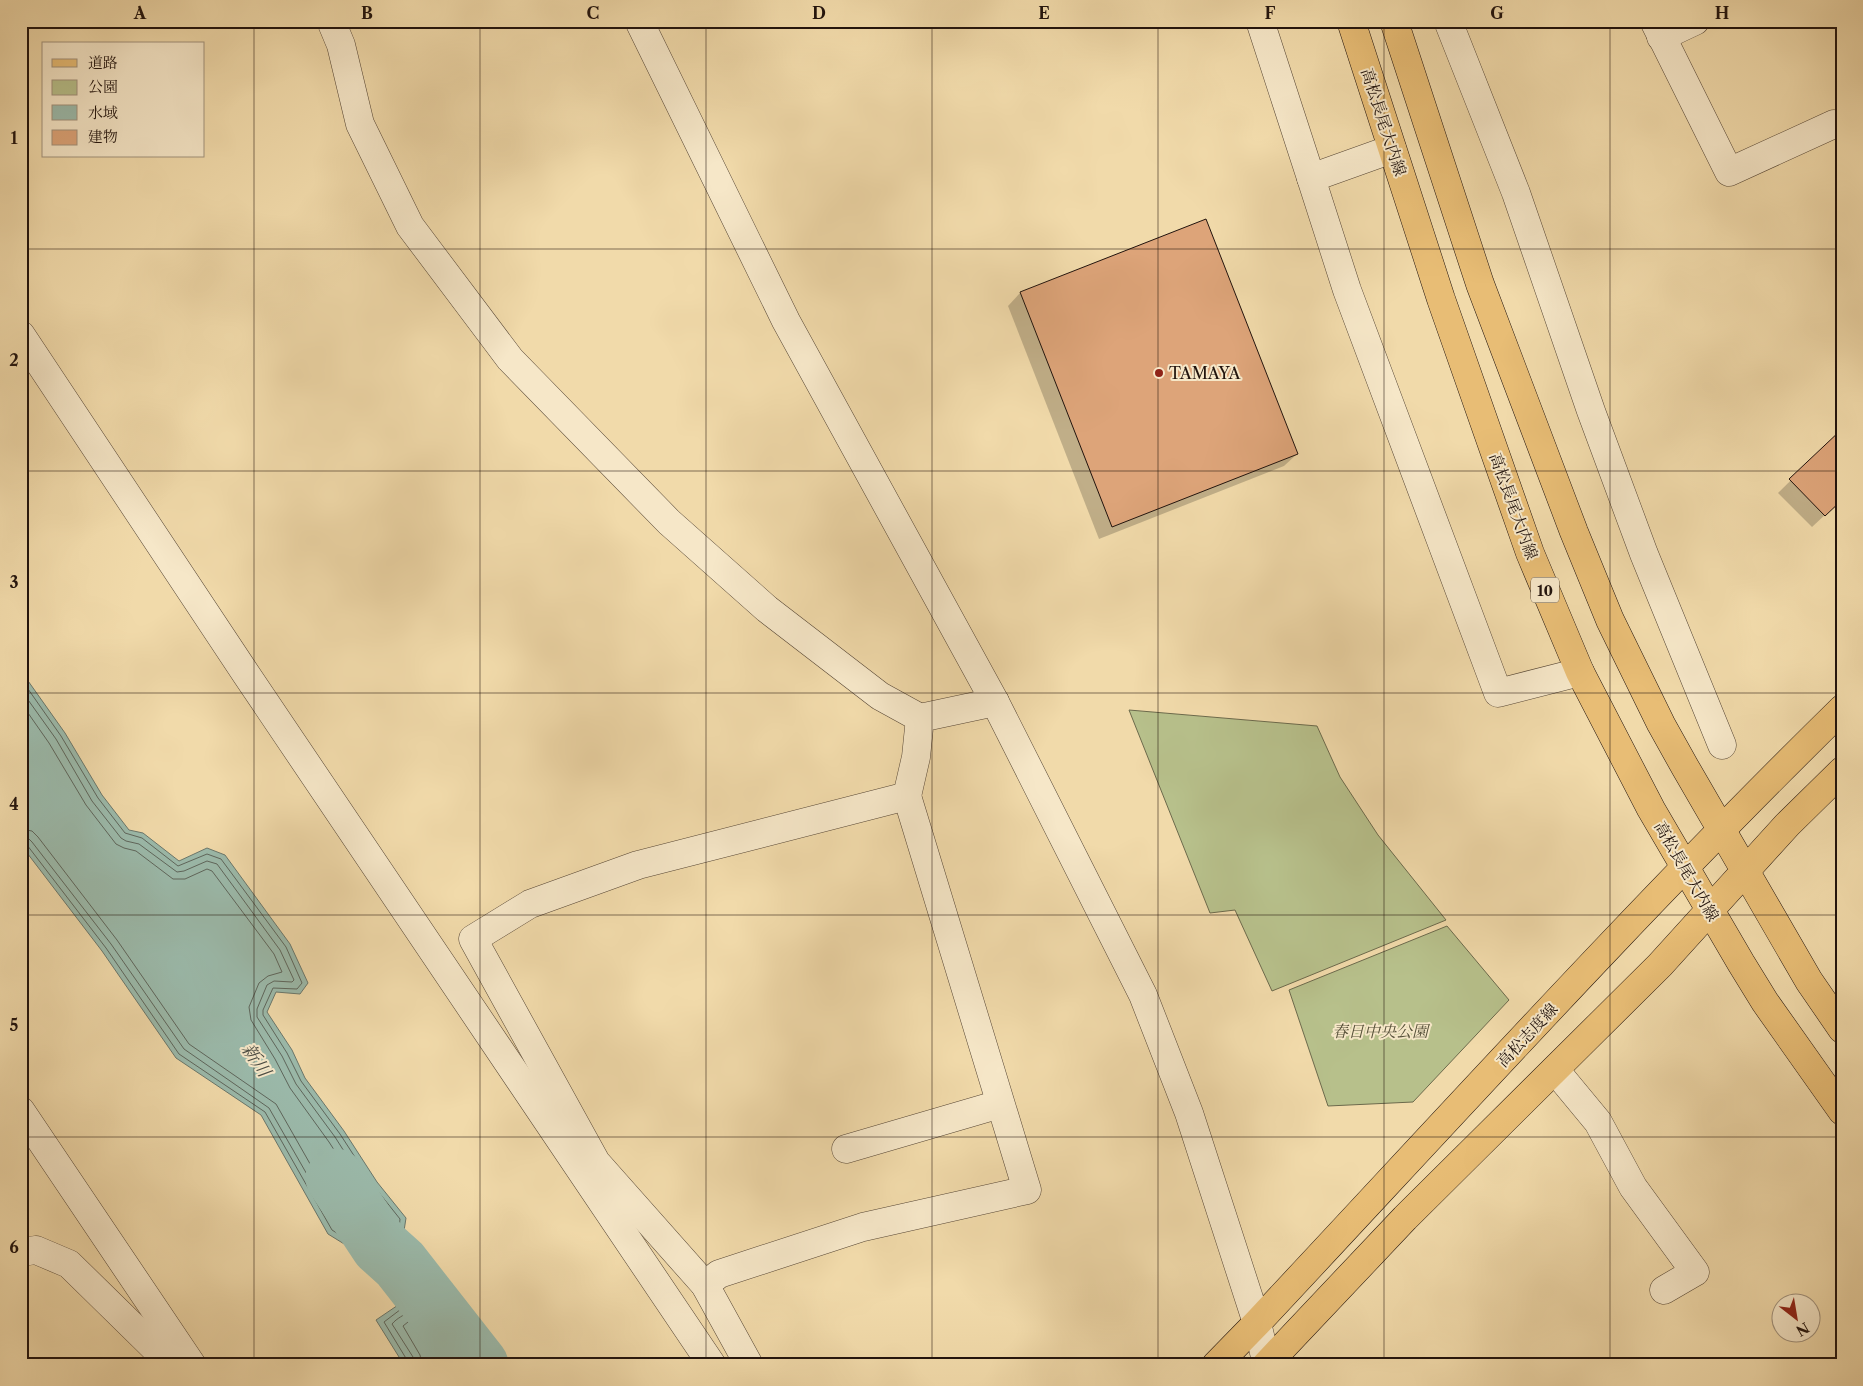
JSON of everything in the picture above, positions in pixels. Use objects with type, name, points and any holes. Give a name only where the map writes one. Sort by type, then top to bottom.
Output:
[{"type":"main road","name":"高松長尾大内線","points":[[1351,21],[1441,299],[1526,544],[1580,672],[1651,810],[1710,910],[1765,1002],[1842,1111]]},
{"type":"main road","points":[[1394,21],[1480,284],[1602,602],[1661,724],[1744,872],[1809,982],[1842,1029]]},
{"type":"main road","name":"高松志度線","points":[[1216,1365],[1685,867],[1842,709]]},
{"type":"main road","points":[[1267,1365],[1405,1218],[1660,965],[1787,825],[1842,771]]},
{"type":"street","points":[[331,21],[341,45],[360,124],[410,226],[510,359],[669,522],[767,609],[880,696],[920,718],[995,702]]},
{"type":"street","points":[[639,21],[786,321],[995,702],[1143,995],[1189,1113],[1256,1323],[1267,1365]]},
{"type":"street","points":[[1260,21],[1347,290],[1498,693],[1580,672]]},
{"type":"street","points":[[1448,21],[1516,193],[1591,411],[1644,554],[1722,745]]},
{"type":"street","points":[[1695,21],[1658,29],[1729,172],[1839,127]]},
{"type":"street","points":[[1311,178],[1392,149]]},
{"type":"street","points":[[21,335],[712,1365]]},
{"type":"street","points":[[705,1285],[719,1274],[863,1227],[1027,1190],[907,796],[916,757],[920,718]]},
{"type":"street","points":[[749,1365],[705,1285],[596,1162],[473,940],[530,904],[638,864],[907,796]]},
{"type":"street","points":[[1555,1070],[1598,1122],[1633,1187],[1695,1272],[1664,1290]]},
{"type":"street","points":[[846,1149],[1000,1104]]},
{"type":"street","points":[[21,1111],[192,1365]]},
{"type":"street","points":[[21,1252],[36,1250],[69,1264],[172,1365]]},
{"type":"green space","points":[[1129,710],[1317,726],[1340,777],[1378,835],[1446,920],[1272,991],[1235,910],[1210,913]]},
{"type":"green space","name":"春日中央公園","points":[[1447,926],[1509,1000],[1413,1102],[1328,1106],[1289,990]]},
{"type":"water","points":[[21,671],[65,733],[102,795],[129,830],[143,833],[179,861],[207,848],[225,855],[290,944],[308,983],[300,994],[276,992],[267,1012],[292,1050],[305,1078],[344,1131],[377,1182],[406,1218],[404,1231],[362,1255],[328,1234],[261,1115],[176,1058],[102,951],[21,845]]},
{"type":"water","points":[[410,1258],[427,1285],[443,1275],[493,1365],[404,1365],[376,1320],[404,1301],[388,1272]]},
{"type":"building","name":"TAMAYA","points":[[1206,219],[1298,454],[1112,527],[1020,292]]},
{"type":"building","points":[[1842,429],[1842,500],[1825,516],[1789,479]]},
{"type":"waterway","name":"新川","points":[[335,1178],[380,1246],[400,1264],[479,1365]]},
{"type":"place","name":"TAMAYA","points":[[1159,373]]}]
